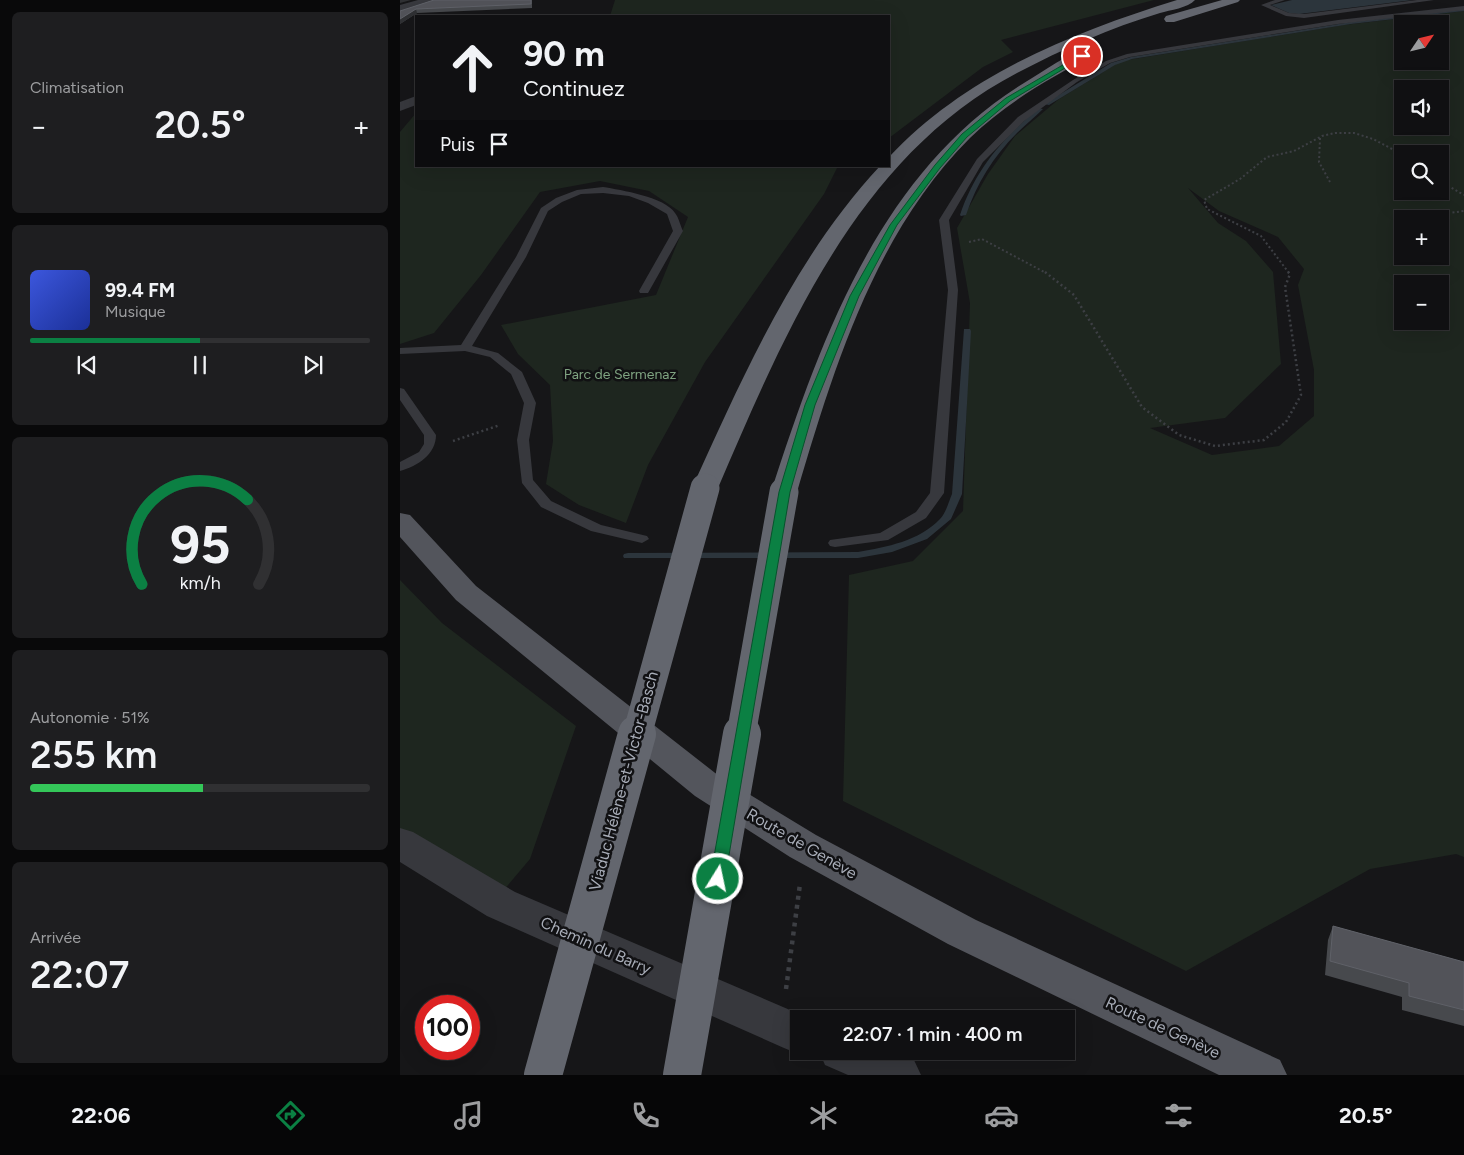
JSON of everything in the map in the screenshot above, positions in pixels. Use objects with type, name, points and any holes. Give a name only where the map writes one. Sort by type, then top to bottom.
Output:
[{"type":"highway","name":"Viaduc Hélène-et-Victor-Basch","points":[[890,165],[913,141],[960,104],[1037,57],[1122,21],[1189,0]]},
{"type":"highway","points":[[682,1075],[784,492],[810,405],[854,296],[899,217],[937,166],[965,135],[1008,100],[1082,56],[1149,27],[1234,0]]},
{"type":"highway","name":"Viaduc Hélène-et-Victor-Basch","points":[[543,1075],[705,488],[791,307],[835,235],[877,179],[888,167]]},
{"type":"main road","name":"Route de Genève","points":[[400,521],[466,593],[707,786],[803,846],[962,932],[1265,1075]]},
{"type":"street","points":[[400,9],[431,0]]},
{"type":"street","points":[[400,107],[415,100]]},
{"type":"street","name":"Chemin du Barry","points":[[400,843],[501,904],[789,1030]]},
{"type":"street","points":[[862,1060],[899,1075]]},
{"type":"lane","points":[[1282,0],[1264,5],[1288,15],[1304,16],[1431,0]]},
{"type":"lane","points":[[835,543],[883,537],[921,515],[937,493],[953,290],[944,220],[980,161],[1021,119],[1075,81],[1108,62],[1156,50],[1271,32],[1464,8]]},
{"type":"lane","points":[[465,348],[521,257],[544,210],[559,200],[580,192],[603,190],[630,194],[651,201],[671,213],[678,231],[644,291]]},
{"type":"lane","points":[[400,351],[465,348],[494,355],[516,372],[530,403],[523,440],[527,480],[546,504],[596,528],[642,539]]},
{"type":"lane","points":[[400,392],[430,435],[430,444],[424,454],[400,467]]},
{"type":"path","points":[[947,247],[982,239],[1041,269],[1074,296],[1142,407],[1179,435],[1215,446],[1264,440],[1286,422],[1301,395],[1285,287],[1290,274],[1261,236],[1207,209],[1204,200],[1240,179],[1267,157],[1294,151],[1320,137],[1335,133],[1354,133],[1394,150]]},
{"type":"path","points":[[1320,137],[1318,162],[1330,182]]},
{"type":"path","points":[[1449,186],[1464,195]]},
{"type":"path","points":[[1449,213],[1464,211]]},
{"type":"path","points":[[430,444],[463,440],[489,427],[527,420]]},
{"type":"path","points":[[789,1030],[798,908]]},
{"type":"green space","points":[[615,0],[1154,0],[1001,40],[1013,52],[983,67],[890,137],[890,15],[610,15]]},
{"type":"green space","points":[[1464,11],[1464,857],[1456,854],[1370,869],[1186,971],[843,801],[849,575],[913,561],[963,511],[970,303],[957,228],[988,174],[1015,136],[1059,99],[1121,61],[1344,25],[1394,19],[1394,70],[1449,70],[1449,15],[1430,15]],"holes":[[[1188,188],[1219,211],[1278,237],[1304,269],[1298,285],[1314,370],[1314,416],[1279,446],[1212,455],[1150,428],[1225,418],[1281,364],[1273,272],[1246,241],[1218,223]]]},
{"type":"green space","name":"Parc de Sermenaz","points":[[415,114],[415,167],[838,167],[824,194],[705,362],[648,465],[626,523],[579,505],[546,484],[553,441],[550,385],[518,354],[501,325],[656,295],[688,217],[649,191],[600,181],[540,192],[481,275],[434,333],[400,344],[400,132]]},
{"type":"green space","points":[[400,580],[442,623],[576,726],[530,859],[503,891],[400,830]]},
{"type":"shaded area","points":[[1292,0],[1413,0],[1299,14],[1289,13],[1271,5]]},
{"type":"building","points":[[434,0],[531,0],[531,4],[416,9],[400,19],[400,11]]},
{"type":"building","points":[[1333,926],[1464,962],[1464,1010],[1409,996],[1409,983],[1330,961]]},
{"type":"waterway","points":[[1047,104],[1113,64],[1131,58],[1351,23],[1464,10]]},
{"type":"waterway","points":[[963,215],[976,183],[993,156],[1040,109]]},
{"type":"waterway","points":[[628,556],[858,555],[888,550],[923,537],[946,519],[957,494],[967,331]]},
{"type":"route","points":[[718,879],[784,492],[810,405],[854,296],[894,225],[914,195],[965,135],[1008,100],[1065,64],[1082,56]]}]
